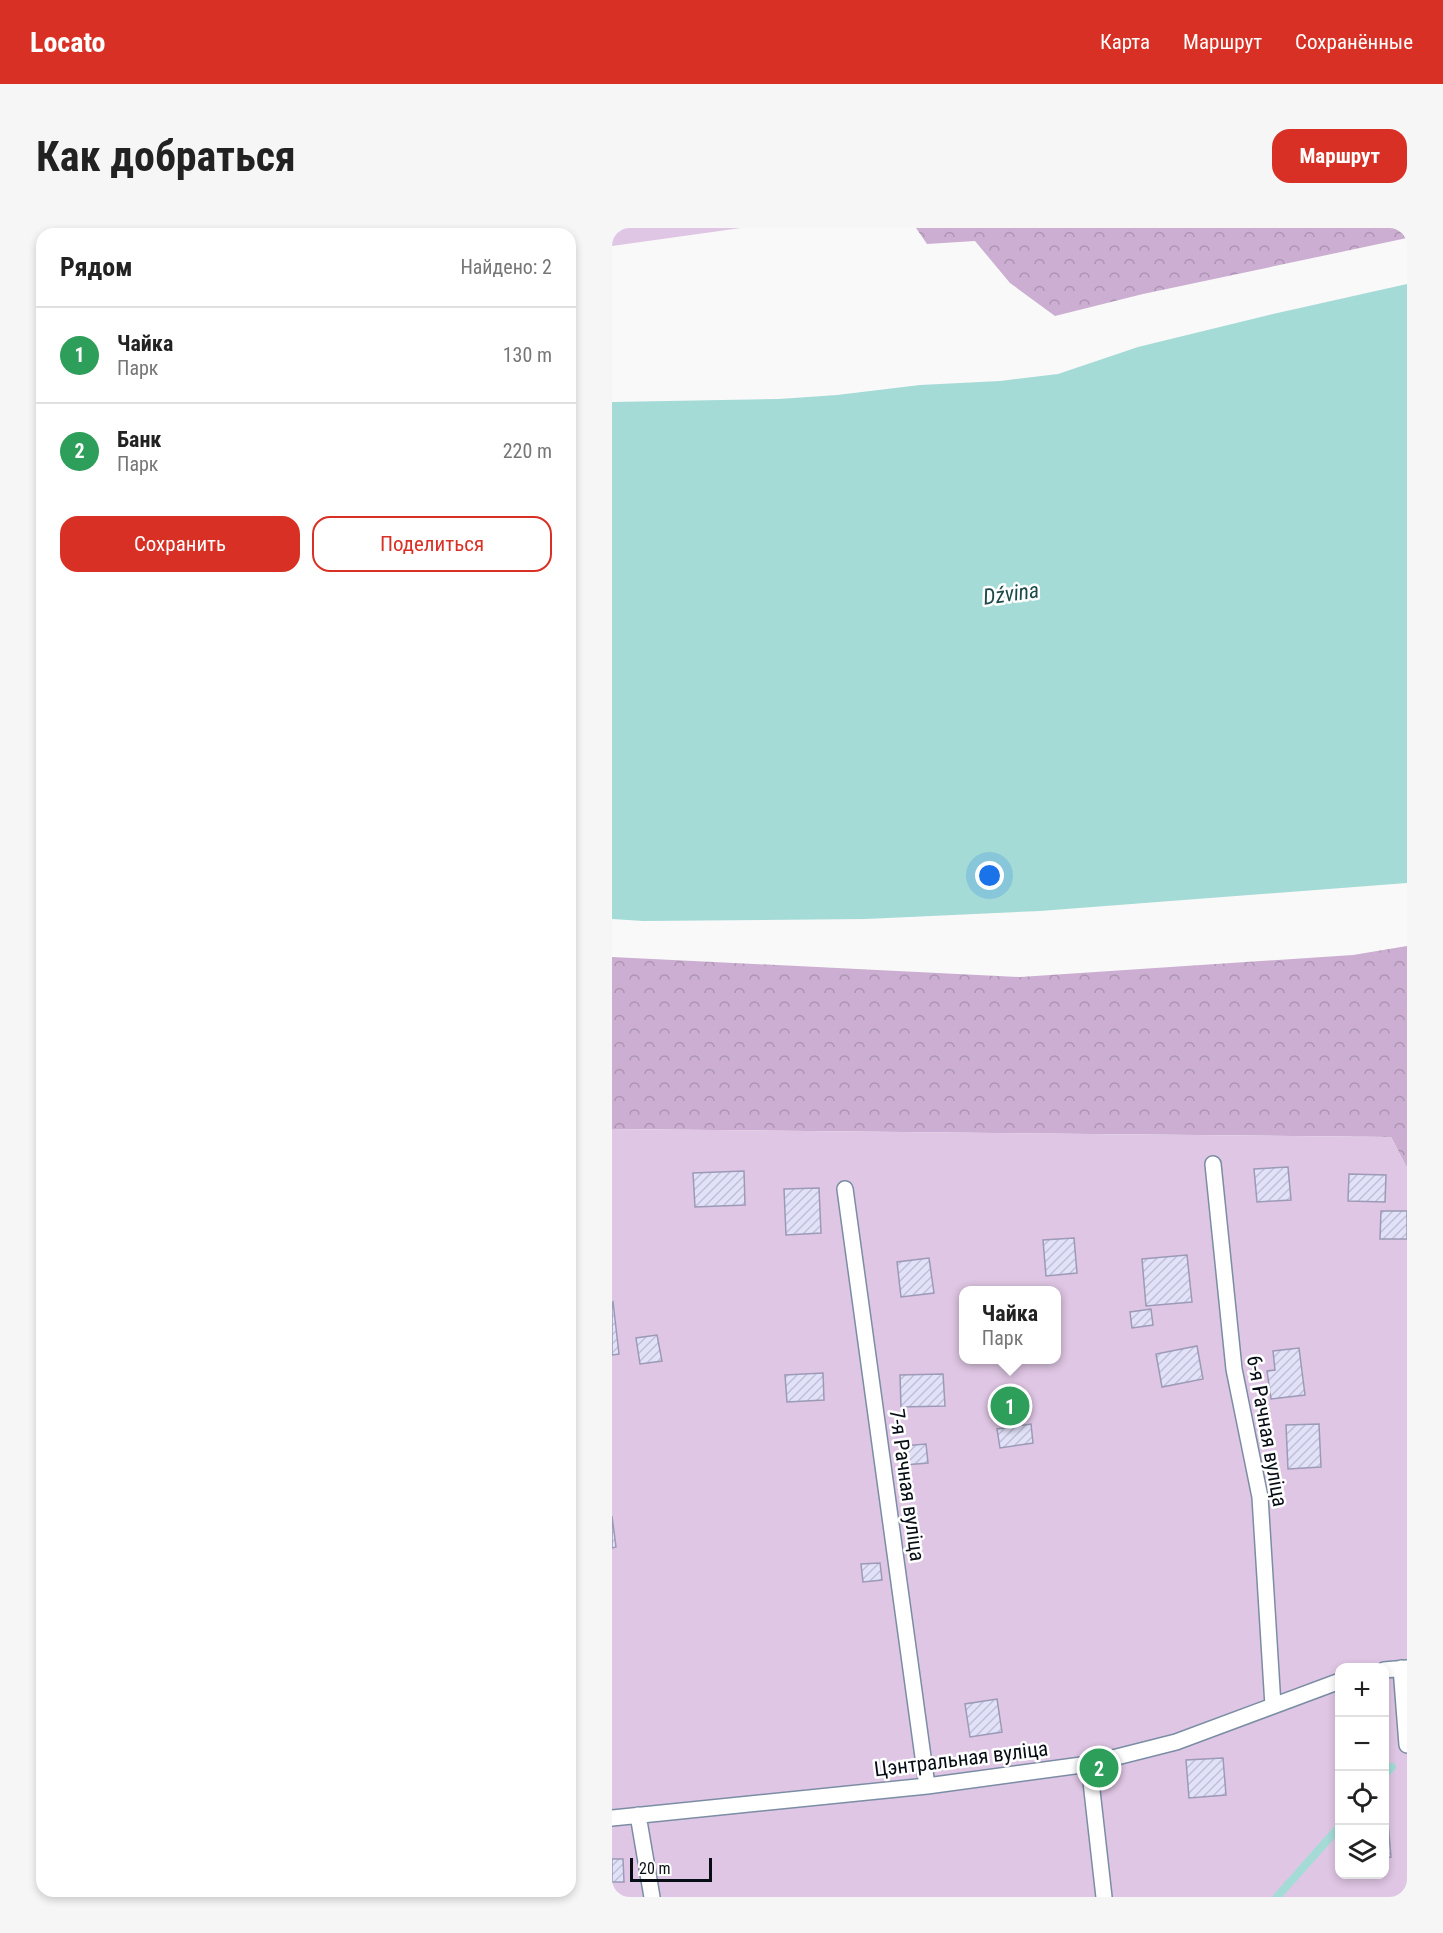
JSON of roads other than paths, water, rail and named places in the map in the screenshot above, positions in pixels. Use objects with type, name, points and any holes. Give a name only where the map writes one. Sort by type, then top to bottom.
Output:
[{"type":"lane","name":"6-я Рачная вуліца","points":[[1214,1164],[1234,1369],[1260,1497],[1273,1706]]},
{"type":"lane","name":"7-я Рачная вуліца","points":[[845,1190],[927,1786]]},
{"type":"lane","points":[[1389,1670],[1404,1668],[1407,1745]]},
{"type":"lane","name":"Цэнтральная вуліца","points":[[612,1818],[927,1786],[1089,1764],[1176,1743],[1335,1683]]},
{"type":"lane","points":[[1089,1764],[1104,1897]]},
{"type":"lane","points":[[638,1815],[652,1897]]},
{"type":"water","name":"Dźvina","points":[[1407,284],[1407,883],[1040,911],[866,919],[643,921],[612,919],[612,402],[779,399],[1058,374],[1138,347]]},
{"type":"waterway","points":[[1388,1771],[1392,1767]]},
{"type":"waterway","points":[[1277,1897],[1335,1832]]},
{"type":"place","name":"Чайка","points":[[1010,1406]]},
{"type":"place","name":"Банк","points":[[1099,1768]]}]
